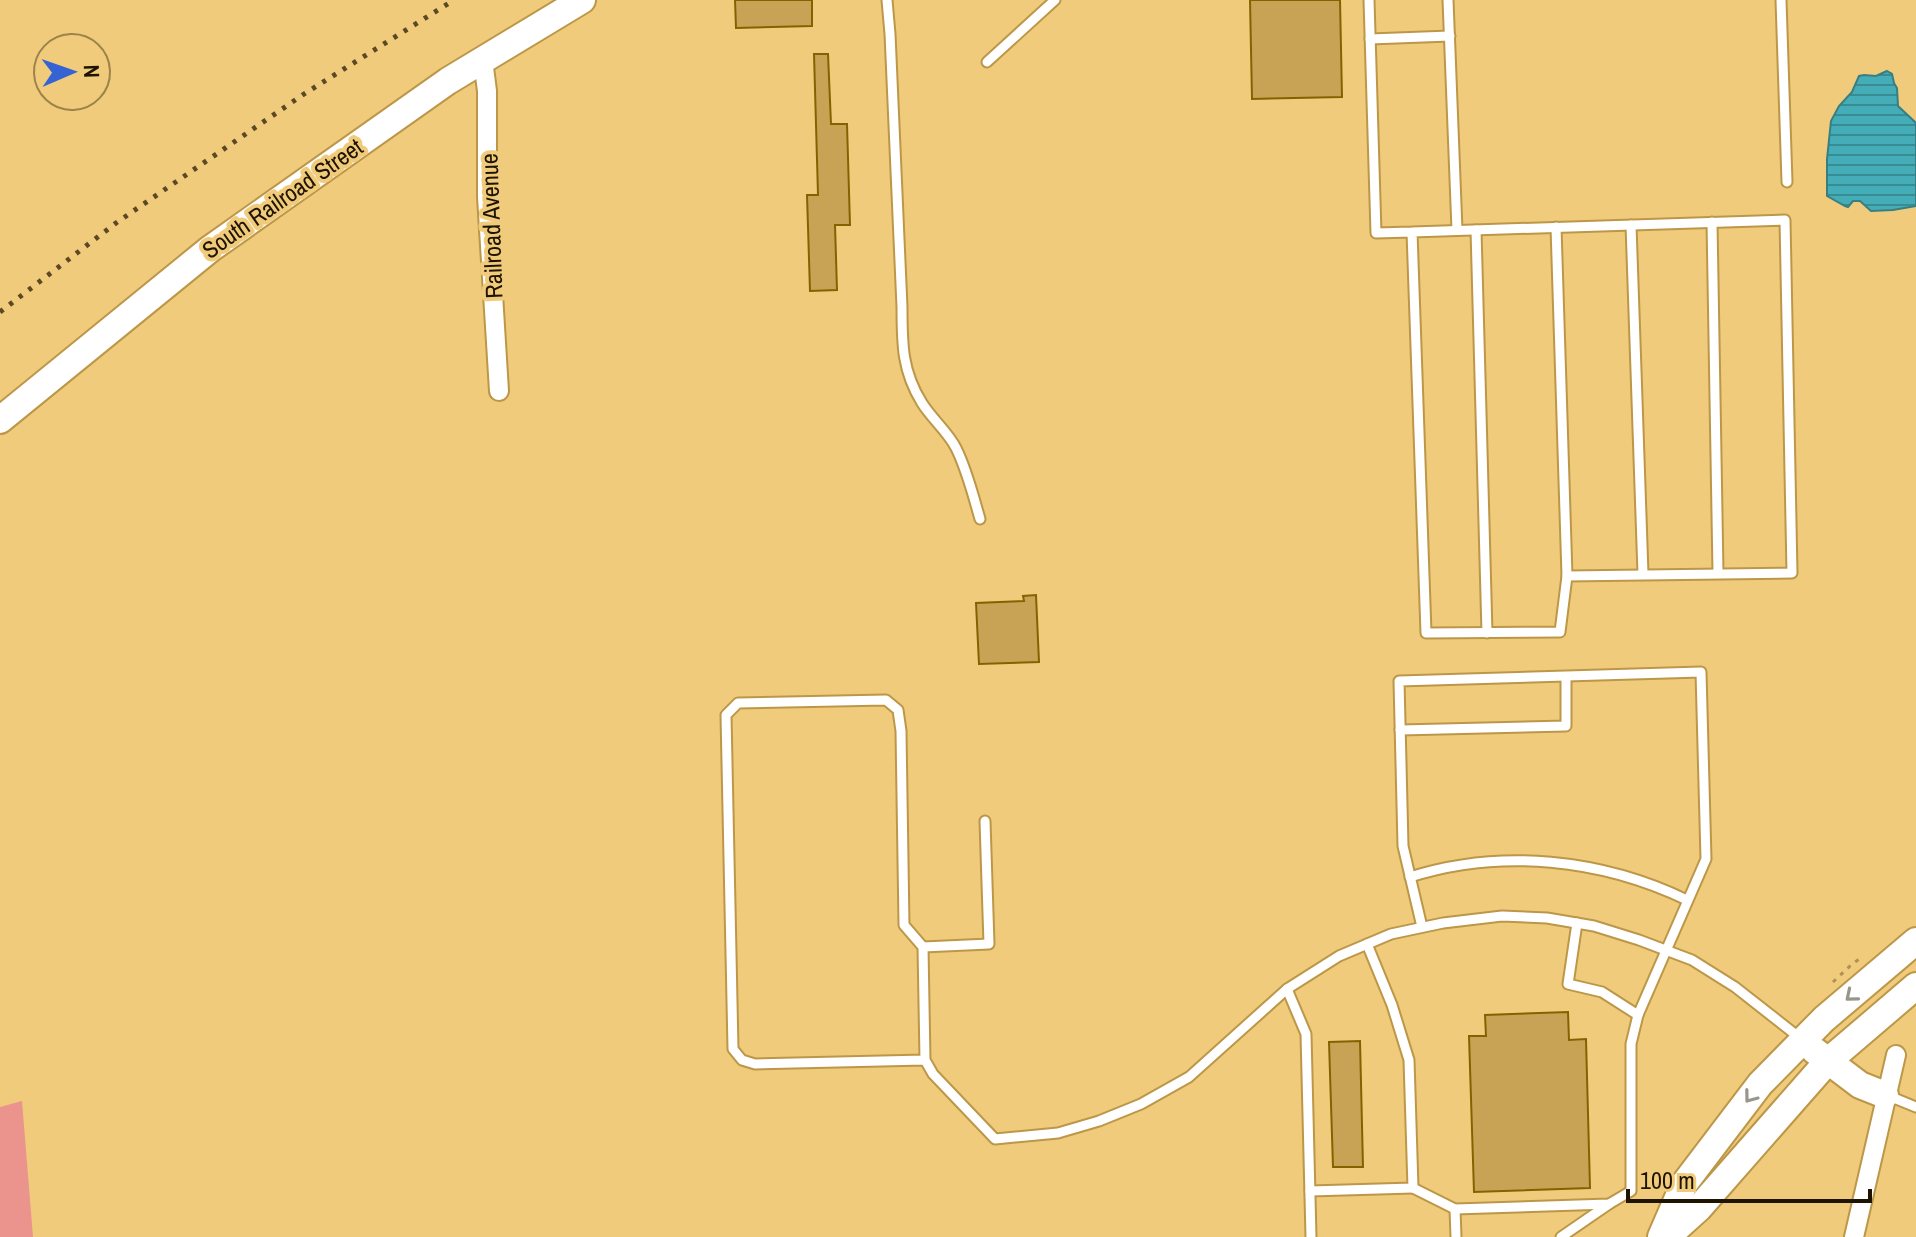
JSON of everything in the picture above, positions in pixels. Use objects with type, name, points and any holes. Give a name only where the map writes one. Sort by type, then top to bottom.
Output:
[{"type":"street","name":"South Railroad Street","points":[[0,420],[210,249],[448,81],[582,0]]},
{"type":"street","name":"Railroad Avenue","points":[[483,60],[487,91],[487,197],[499,391]]},
{"type":"street","points":[[1661,1237],[1684,1184],[1760,1084],[1824,1019],[1916,941]]},
{"type":"street","points":[[1667,1237],[1699,1208],[1827,1062],[1916,986]]},
{"type":"street","points":[[1803,1041],[1860,1085],[1885,1095]]},
{"type":"street","points":[[1854,1237],[1896,1055]]},
{"type":"lane","points":[[887,0],[902,348],[908,375],[923,404],[955,446],[980,519]]},
{"type":"lane","points":[[987,62],[1055,0]]},
{"type":"lane","points":[[1369,0],[1376,233],[1785,220],[1792,573],[1567,576]]},
{"type":"lane","points":[[1448,0],[1457,230]]},
{"type":"lane","points":[[1781,0],[1787,182]]},
{"type":"lane","points":[[1370,39],[1450,36]]},
{"type":"lane","points":[[1712,222],[1718,573]]},
{"type":"lane","points":[[1631,225],[1643,574]]},
{"type":"lane","points":[[1412,232],[1426,633],[1560,632],[1567,576],[1556,227]]},
{"type":"lane","points":[[1476,230],[1487,633]]},
{"type":"lane","points":[[1422,927],[1403,846],[1399,681],[1701,672],[1706,859],[1638,1015],[1631,1044],[1631,1191],[1561,1237]]},
{"type":"lane","points":[[1400,730],[1566,726],[1566,677]]},
{"type":"lane","points":[[925,1060],[755,1064],[742,1060],[733,1049],[726,715],[738,703],[886,700],[898,710],[901,731],[904,925],[923,947],[925,1060],[933,1074],[995,1139],[1058,1133],[1141,1104],[1189,1077],[1287,989],[1339,956],[1391,934],[1502,916],[1547,918],[1594,926],[1692,960],[1735,987],[1803,1041]]},
{"type":"lane","points":[[923,947],[989,944],[985,821]]},
{"type":"lane","points":[[1410,877],[1439,868],[1534,860],[1579,865],[1623,876],[1687,900]]},
{"type":"lane","points":[[1577,923],[1568,984],[1602,992],[1638,1015]]},
{"type":"lane","points":[[1367,944],[1392,1005],[1409,1060],[1413,1188]]},
{"type":"lane","points":[[1287,989],[1306,1034],[1311,1237]]},
{"type":"lane","points":[[1885,1095],[1916,1107]]},
{"type":"lane","points":[[1310,1191],[1413,1188],[1455,1209],[1609,1204]]},
{"type":"lane","points":[[1455,1209],[1456,1237]]},
{"type":"shaded area","points":[[22,1101],[33,1237],[0,1237],[0,1107]]},
{"type":"water","points":[[1887,71],[1892,74],[1897,88],[1898,106],[1916,123],[1916,206],[1871,211],[1860,201],[1853,201],[1848,207],[1827,196],[1831,121],[1852,92],[1859,76],[1876,76]]},
{"type":"building","points":[[735,0],[812,0],[812,26],[736,28]]},
{"type":"building","points":[[1250,0],[1340,0],[1342,97],[1252,99]]},
{"type":"building","points":[[814,54],[828,54],[831,124],[847,124],[850,225],[835,225],[837,290],[810,291],[807,195],[818,195]]},
{"type":"building","points":[[1036,595],[1039,662],[979,664],[976,603],[1024,601],[1023,596]]},
{"type":"building","points":[[1568,1012],[1569,1040],[1586,1039],[1590,1188],[1474,1192],[1469,1036],[1486,1036],[1485,1015]]},
{"type":"building","points":[[1360,1041],[1363,1167],[1333,1167],[1329,1042]]},
{"type":"railway","points":[[0,312],[116,223],[304,94],[454,0]]}]
